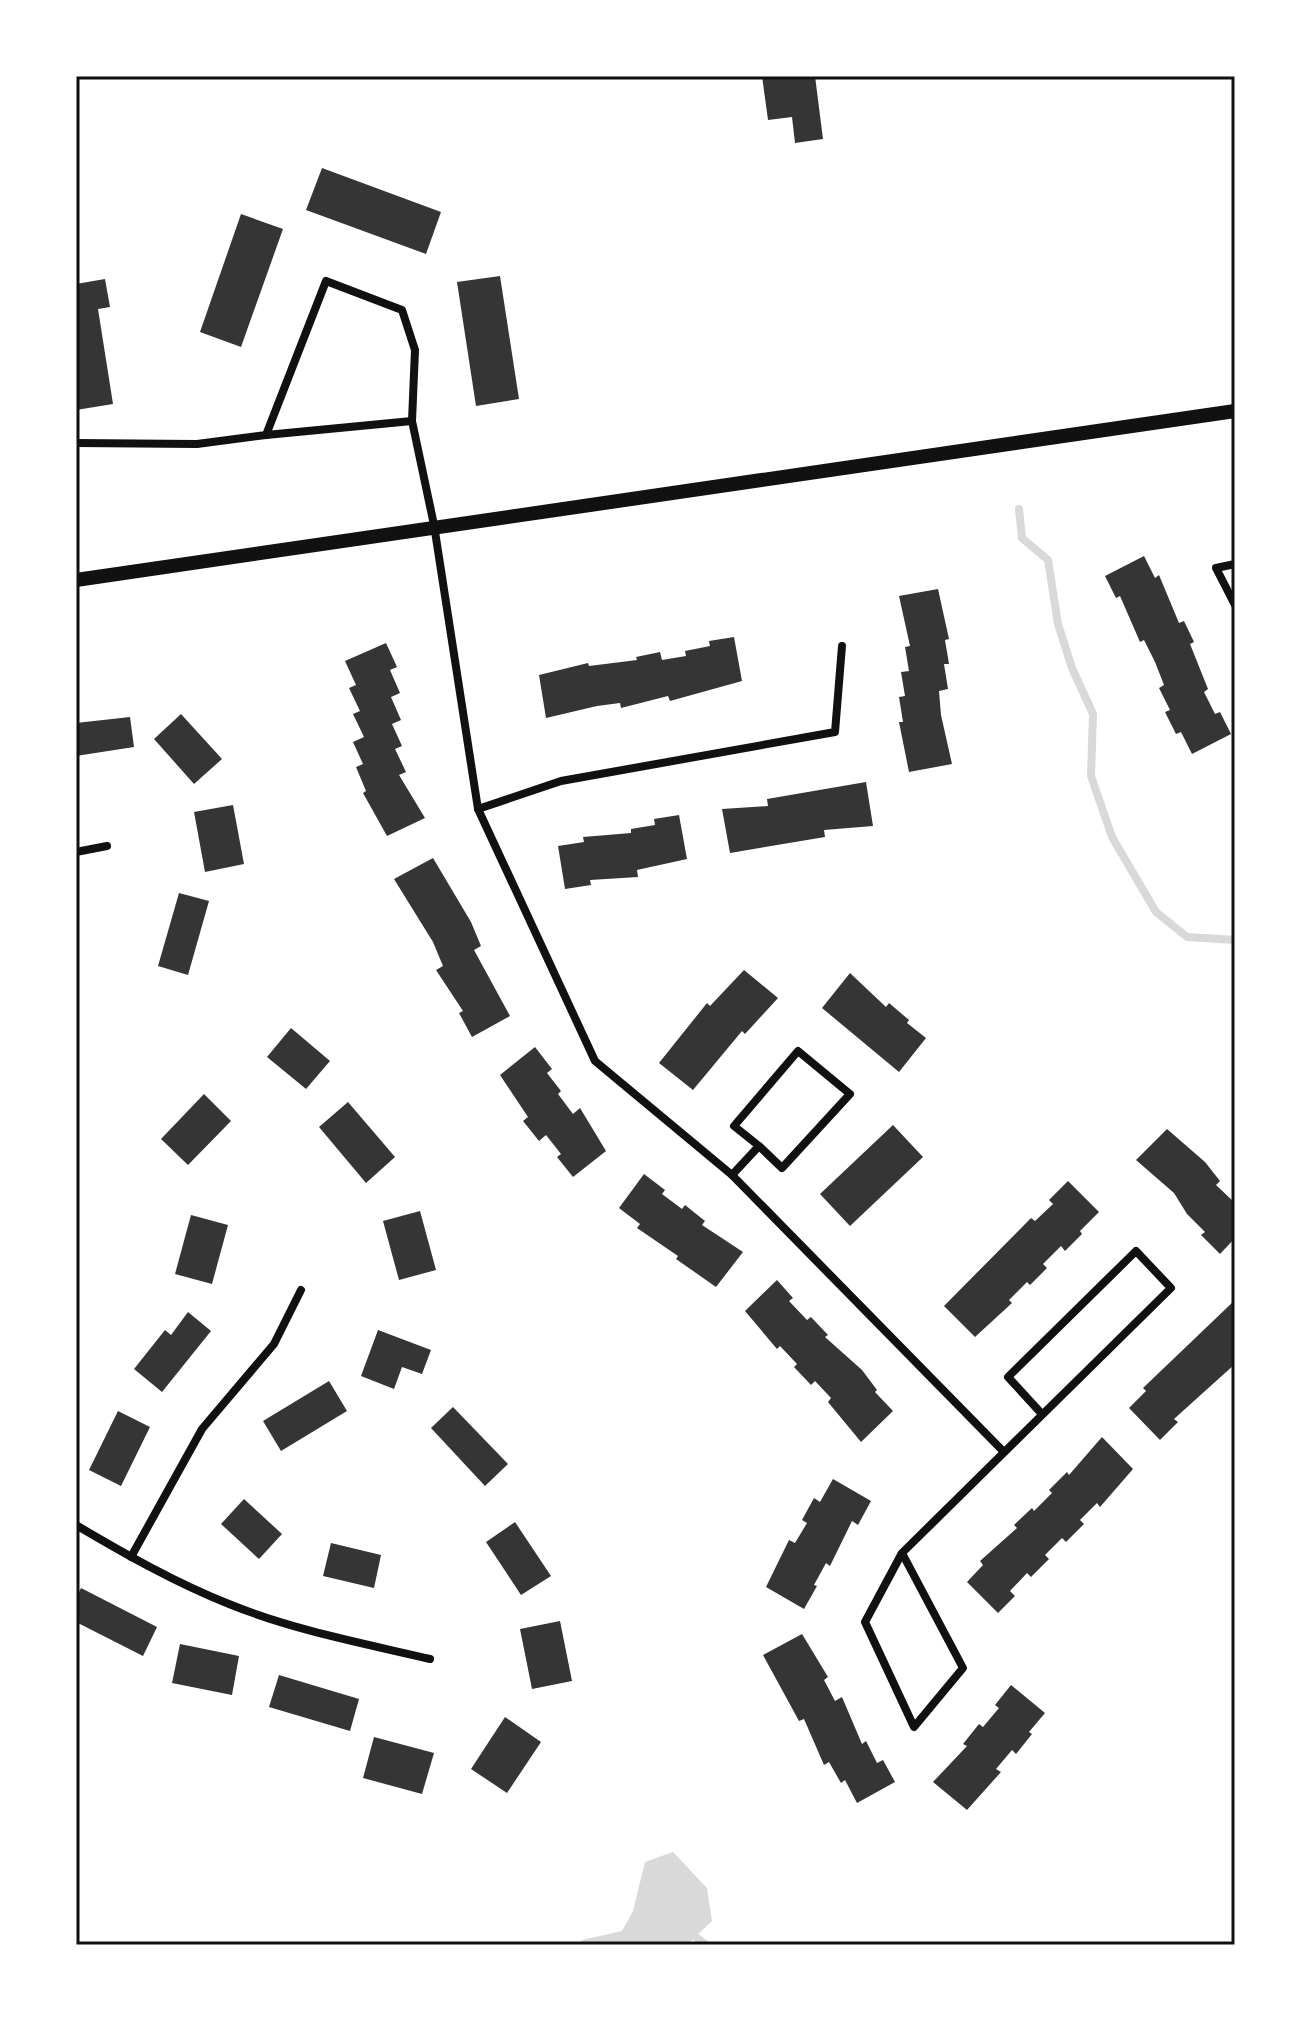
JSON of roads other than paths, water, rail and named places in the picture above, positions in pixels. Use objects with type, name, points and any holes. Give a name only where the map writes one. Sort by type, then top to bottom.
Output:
[{"type":"street","points":[[266,435],[326,281],[402,310],[415,350],[412,421],[434,525],[478,809],[595,1061],[732,1175],[1002,1450]]},
{"type":"street","points":[[76,580],[434,525],[1235,411]]},
{"type":"street","points":[[76,443],[197,444],[412,421]]},
{"type":"street","points":[[1235,564],[1216,568],[1235,605]]},
{"type":"street","points":[[478,809],[561,781],[835,732],[842,646]]},
{"type":"street","points":[[76,852],[107,846]]},
{"type":"street","points":[[798,1051],[850,1094],[782,1168],[759,1146],[734,1126],[798,1051]]},
{"type":"street","points":[[732,1175],[759,1146]]},
{"type":"street","points":[[902,1553],[963,1668],[914,1727],[865,1622],[902,1553],[1002,1450],[1041,1413],[1171,1288],[1136,1251],[1008,1377],[1041,1413]]},
{"type":"street","points":[[131,1557],[202,1429],[274,1344],[301,1290]]},
{"type":"street","points":[[76,1525],[131,1557],[229,1604],[315,1632],[430,1659]]},
{"type":"waterway","points":[[1019,509],[1022,538],[1048,560],[1058,624],[1072,668],[1093,714],[1091,776],[1112,837],[1156,912],[1187,937],[1235,940]]},
{"type":"waterway","points":[[697,1938],[706,1945]]}]
